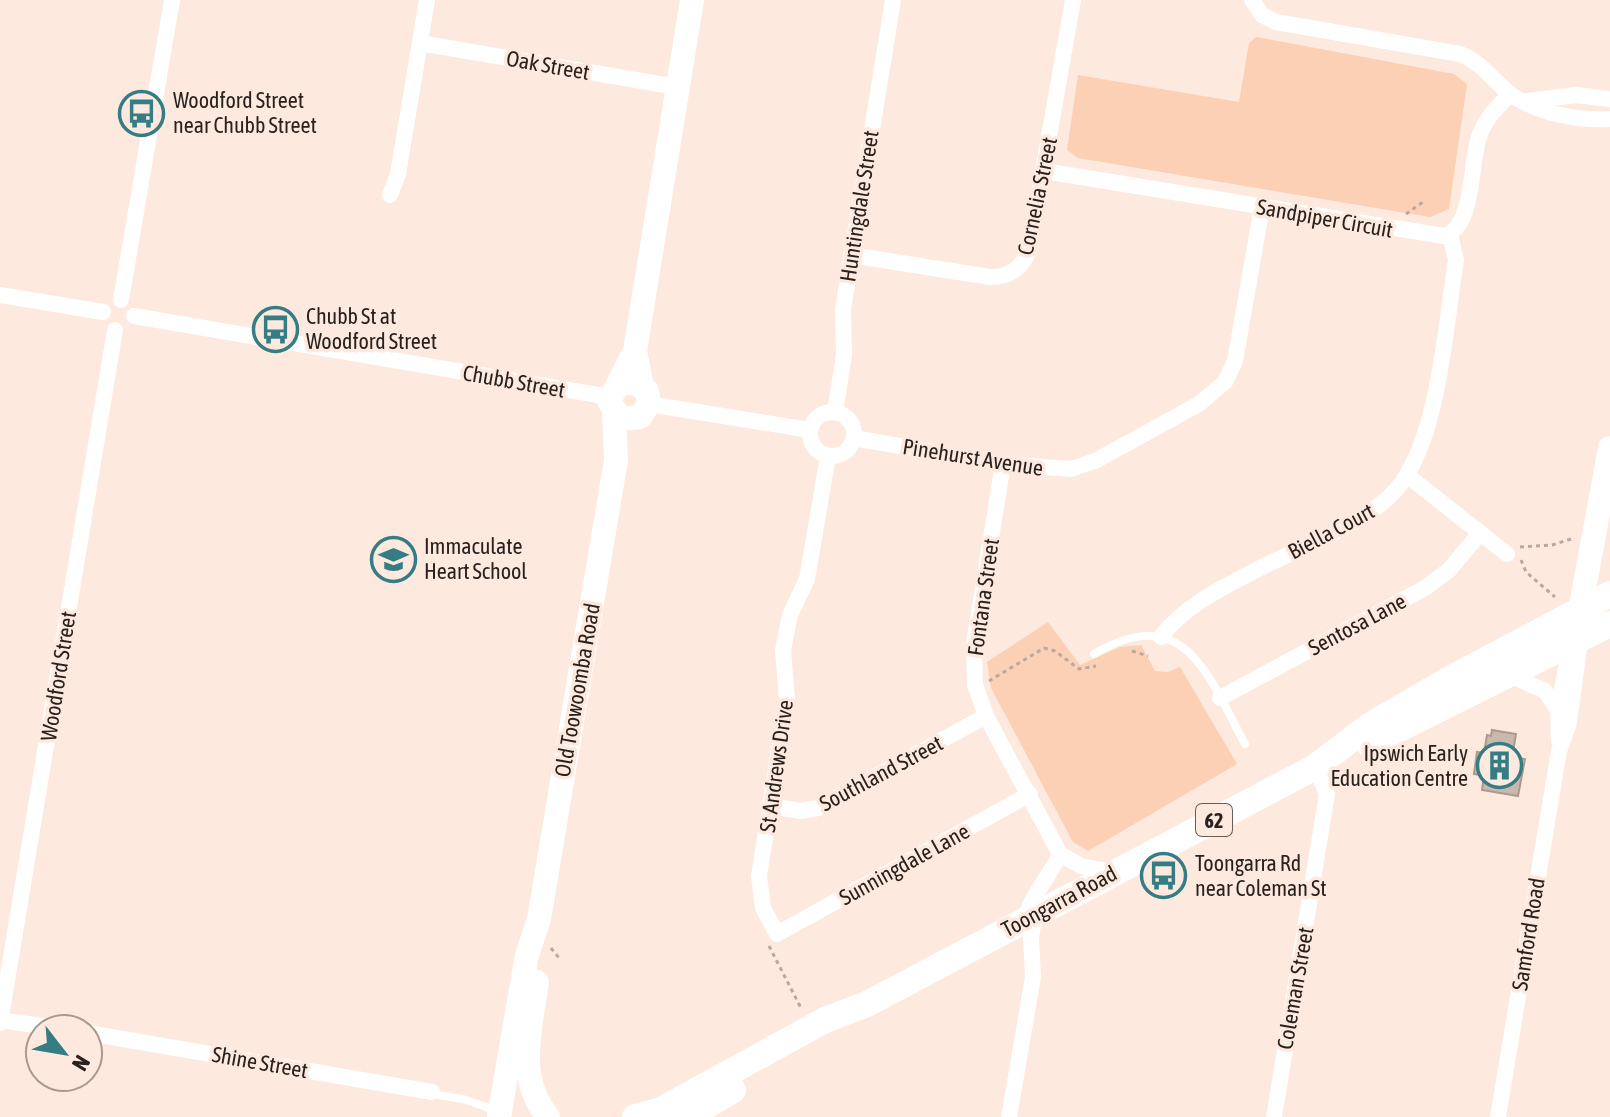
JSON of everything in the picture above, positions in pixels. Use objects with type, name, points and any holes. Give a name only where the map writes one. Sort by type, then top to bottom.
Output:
[{"type":"main road","name":"Toongarra Road","points":[[1325,761],[1369,726],[1610,594]]},
{"type":"main road","name":"Samford Road","points":[[1575,644],[1580,611]]},
{"type":"main road","name":"Toongarra Road","points":[[635,1117],[661,1110],[825,1020],[867,1004],[1325,761],[1379,741],[1610,624]]},
{"type":"main road","name":"Toongarra Road","points":[[688,1117],[831,1031],[867,1004]]},
{"type":"street","points":[[121,300],[172,0]]},
{"type":"street","points":[[390,195],[398,174],[427,0]]},
{"type":"street","name":"Old Toowoomba Road","points":[[499,1114],[527,955],[539,919],[628,401],[692,0]]},
{"type":"street","name":"Huntingdale Street","points":[[835,412],[844,355],[843,309],[893,0]]},
{"type":"street","name":"Cornelia Street","points":[[851,255],[990,277],[1009,275],[1020,267],[1029,250],[1073,0]]},
{"type":"street","points":[[1252,0],[1262,15],[1276,22],[1460,54],[1479,64],[1510,94],[1541,109],[1581,118],[1610,119]]},
{"type":"street","name":"Oak Street","points":[[420,43],[677,87]]},
{"type":"street","points":[[1450,234],[1463,218],[1480,133],[1510,94]]},
{"type":"street","points":[[1526,102],[1576,95],[1610,99]]},
{"type":"street","name":"Sandpiper Circuit","points":[[1044,171],[1431,236],[1450,234]]},
{"type":"street","name":"Pinehurst Avenue","points":[[854,438],[1059,471],[1083,466],[1218,391],[1231,373],[1241,340],[1262,207]]},
{"type":"street","name":"Biella Court","points":[[1161,637],[1174,618],[1374,509],[1408,476],[1422,451],[1428,429],[1456,260],[1450,234]]},
{"type":"street","points":[[0,295],[103,312]]},
{"type":"street","points":[[103,312],[110,303],[121,300]]},
{"type":"street","points":[[103,312],[107,324],[115,330],[125,329],[134,316],[131,307],[121,300]]},
{"type":"street","name":"Chubb Street","points":[[134,316],[628,401]]},
{"type":"street","name":"Woodford Street","points":[[0,1022],[6,956],[115,330]]},
{"type":"street","points":[[628,401],[810,430]]},
{"type":"street","points":[[835,412],[852,424],[854,438],[842,454],[828,456],[816,450],[810,430],[821,414],[835,412]]},
{"type":"street","name":"Samford Road","points":[[1580,611],[1582,537],[1610,448]]},
{"type":"street","name":"St Andrews Drive","points":[[777,934],[759,891],[787,699],[783,650],[790,615],[807,579],[828,456]]},
{"type":"street","name":"Fontana Street","points":[[1003,464],[972,662],[975,685],[986,716],[1060,854]]},
{"type":"street","points":[[1408,476],[1507,554]]},
{"type":"street","name":"Sentosa Lane","points":[[1220,698],[1425,588],[1449,570],[1480,533]]},
{"type":"street","points":[[1582,537],[1610,558]]},
{"type":"street","name":"Samford Road","points":[[1559,751],[1558,710],[1575,644]]},
{"type":"street","name":"Samford Road","points":[[1498,1117],[1559,751],[1569,723],[1575,644]]},
{"type":"street","points":[[1512,676],[1538,686],[1558,710]]},
{"type":"street","name":"Southland Street","points":[[770,806],[801,811],[818,808],[986,716]]},
{"type":"street","name":"Coleman Street","points":[[1274,1117],[1327,794],[1325,761]]},
{"type":"street","name":"Sunningdale Lane","points":[[777,934],[1030,794]]},
{"type":"street","points":[[1009,1117],[1033,977],[1027,907],[1051,875],[1060,854],[1081,866],[1113,872]]},
{"type":"street","name":"Old Toowoomba Road","points":[[539,919],[541,954],[527,1063],[533,1096],[548,1117]]},
{"type":"street","points":[[996,935],[1019,943],[1032,954]]},
{"type":"street","points":[[0,1022],[24,1025]]},
{"type":"street","name":"Shine Street","points":[[104,1036],[425,1090]]},
{"type":"lane","points":[[1094,654],[1123,636],[1161,637],[1186,647],[1198,660],[1245,744]]},
{"type":"lane","points":[[425,1090],[437,1097],[463,1099],[499,1114]]},
{"type":"path","points":[[1402,217],[1423,202]]},
{"type":"path","points":[[1555,597],[1526,572],[1518,547],[1552,545],[1582,537]]},
{"type":"path","points":[[984,683],[1044,648],[1055,651],[1079,669],[1089,669],[1108,660]]},
{"type":"path","points":[[1125,652],[1148,656]]},
{"type":"path","points":[[777,934],[767,944],[799,1004]]},
{"type":"shaded area","points":[[1256,37],[1454,74],[1467,84],[1449,209],[1430,217],[1078,158],[1067,150],[1078,75],[1239,102],[1249,43]]},
{"type":"shaded area","points":[[1048,622],[1080,665],[1120,647],[1141,645],[1155,671],[1168,672],[1180,667],[1237,764],[1088,851],[1073,842],[991,688],[987,662]]},
{"type":"building","name":"Ipswich Early Education Centre","points":[[1492,730],[1516,734],[1512,757],[1525,759],[1518,796],[1482,790],[1484,775],[1474,774],[1477,752],[1484,753],[1487,735],[1491,736]]},
{"type":"place","name":"Woodford Street near Chubb Street","points":[[142,113]]},
{"type":"place","name":"Chubb St at Woodford Street","points":[[275,329]]},
{"type":"place","name":"Immaculate Heart School","points":[[393,559]]},
{"type":"place","name":"Ipswich Early Education Centre","points":[[1499,766]]},
{"type":"place","name":"Toongarra Rd near Coleman St","points":[[1164,876]]}]
